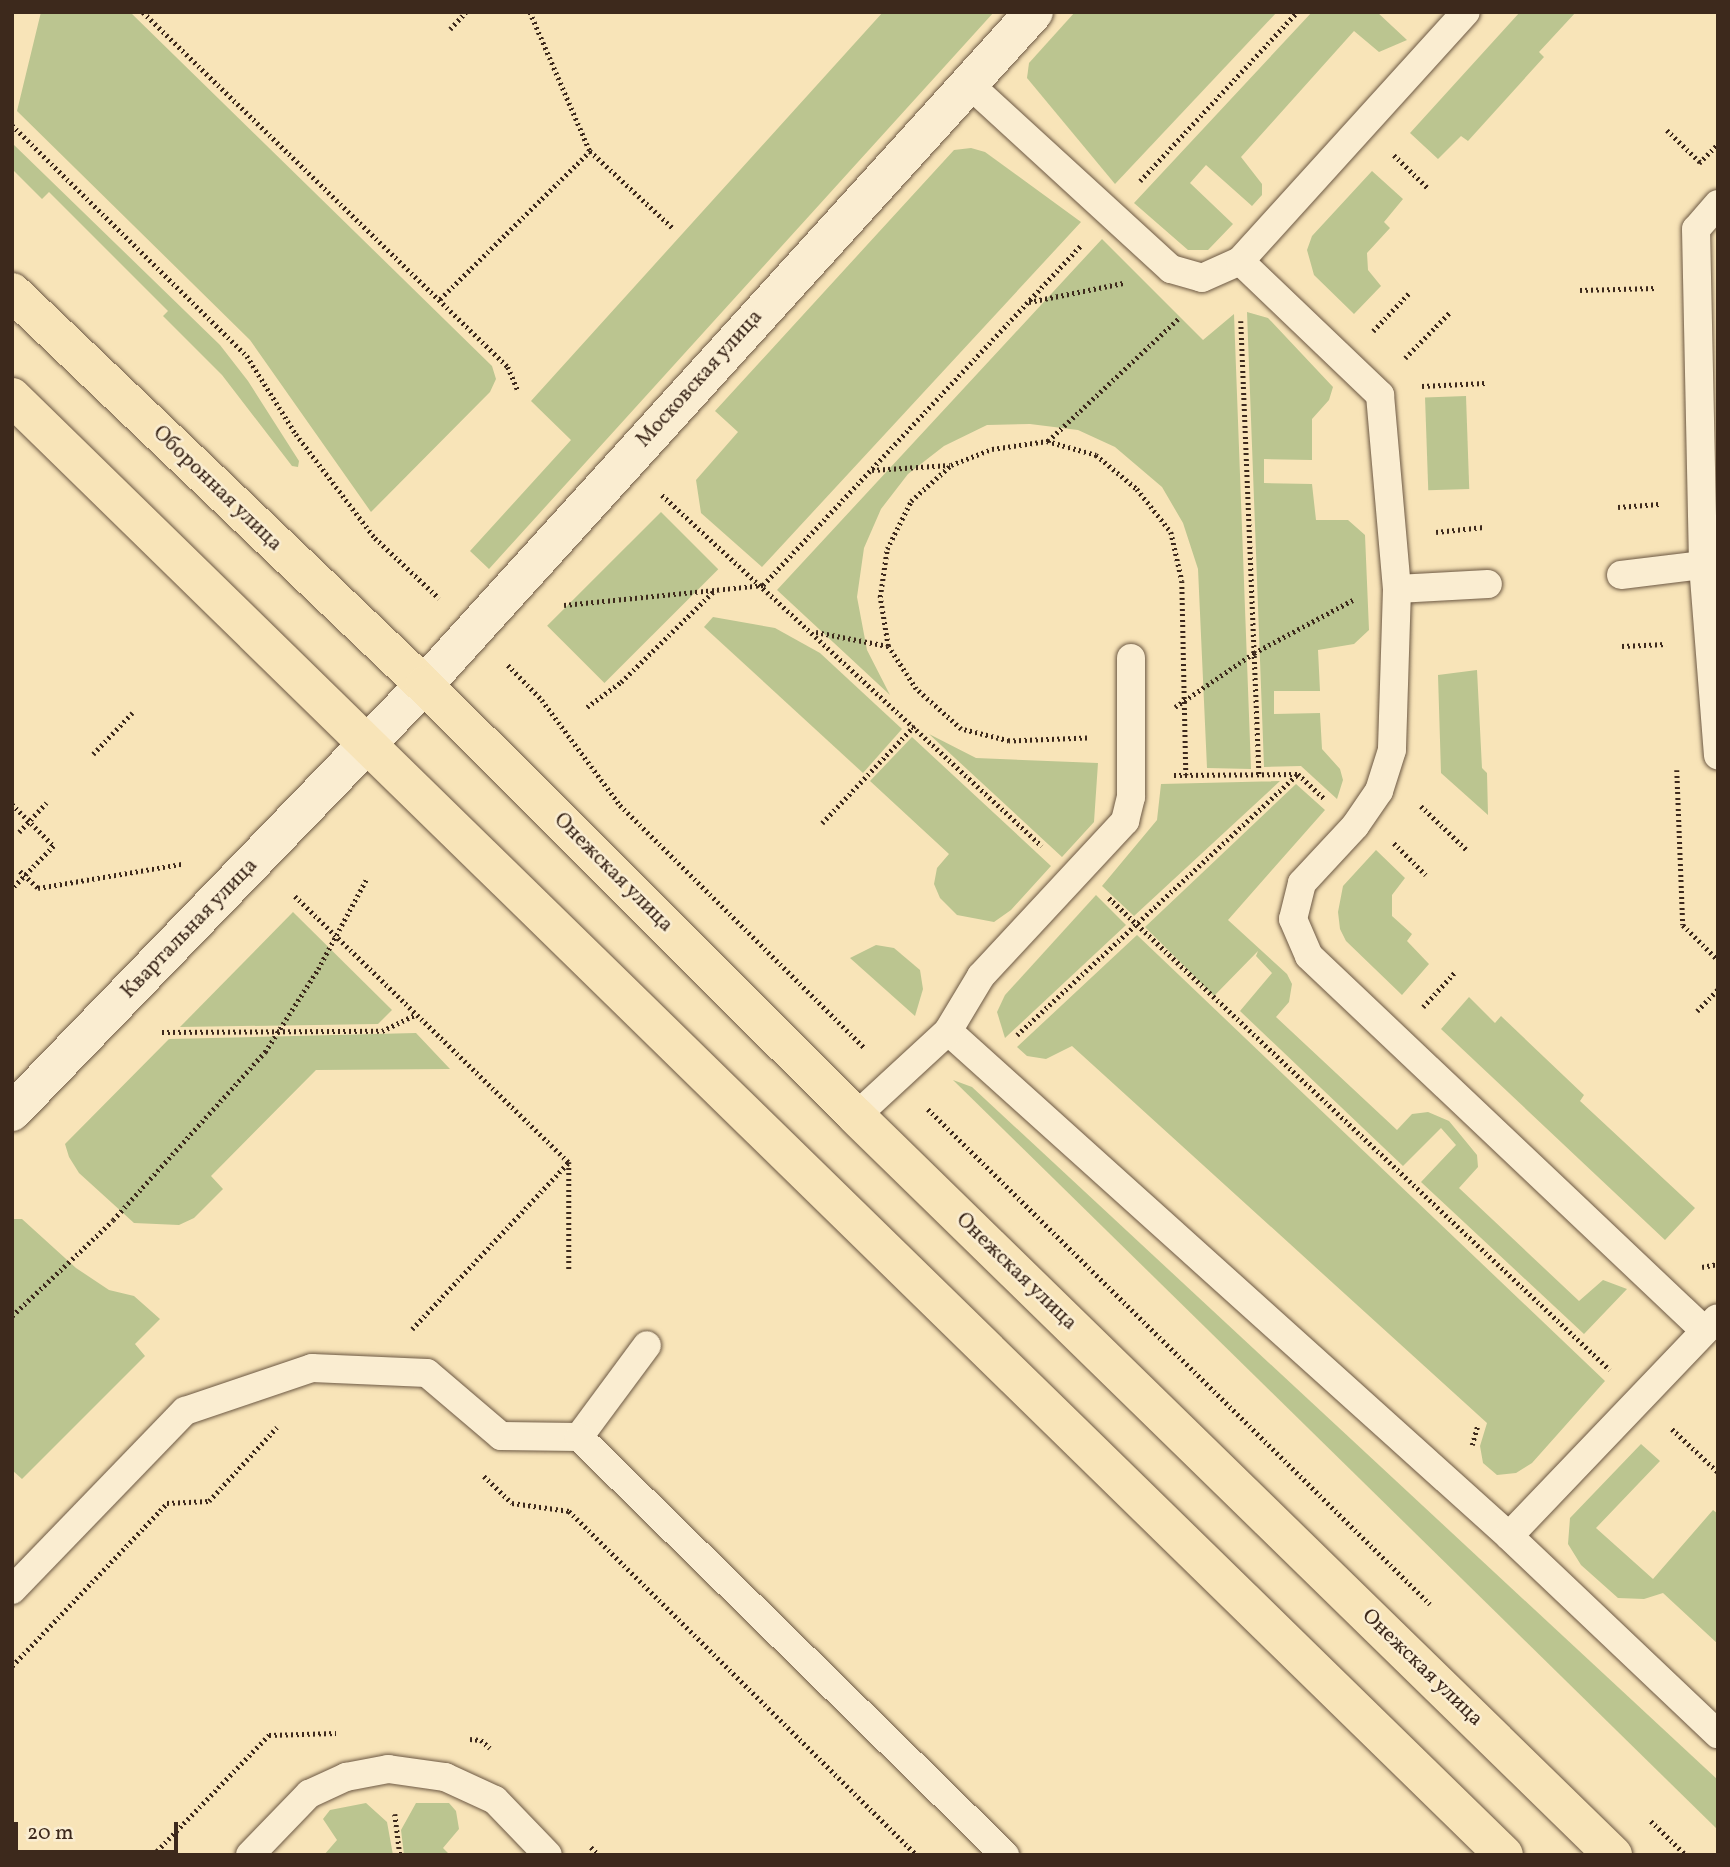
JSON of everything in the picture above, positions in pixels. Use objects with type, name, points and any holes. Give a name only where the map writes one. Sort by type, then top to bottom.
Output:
[{"type":"main road","name":"Оборонная улица","points":[[12,292],[424,685]]},
{"type":"main road","points":[[12,397],[1504,1855]]},
{"type":"main road","name":"Онежская улица","points":[[424,685],[856,1116],[1613,1855]]},
{"type":"street","name":"Московская улица","points":[[366,744],[424,685],[1034,12]]},
{"type":"street","name":"Квартальная улица","points":[[12,1112],[366,744]]},
{"type":"lane","points":[[969,84],[1171,269],[1202,278],[1240,261],[1466,12]]},
{"type":"lane","points":[[1718,204],[1696,229],[1703,565],[1718,755]]},
{"type":"lane","points":[[1240,261],[1380,395],[1397,589],[1392,750],[1379,791],[1355,826],[1302,883],[1293,919],[1309,957],[1711,1324],[1509,1536]]},
{"type":"lane","points":[[1621,575],[1703,565]]},
{"type":"lane","points":[[1397,589],[1488,584]]},
{"type":"lane","points":[[856,1116],[948,1031],[981,976],[1078,875],[1125,821],[1131,775],[1131,658]]},
{"type":"lane","points":[[948,1031],[1509,1536],[1718,1734]]},
{"type":"lane","points":[[579,1437],[647,1345]]},
{"type":"lane","points":[[12,1590],[185,1411],[312,1368],[427,1373],[501,1436],[579,1437],[1005,1855]]},
{"type":"lane","points":[[250,1855],[309,1794],[346,1776],[388,1769],[445,1777],[495,1800],[548,1855]]},
{"type":"path","points":[[143,12],[508,367],[518,390]]},
{"type":"path","points":[[450,29],[466,12]]},
{"type":"path","points":[[530,12],[590,151],[673,228]]},
{"type":"path","points":[[556,606],[763,585],[1297,12]]},
{"type":"path","points":[[12,125],[247,356],[296,434],[375,538],[542,700],[620,804],[1439,1612]]},
{"type":"path","points":[[1667,130],[1700,162]]},
{"type":"path","points":[[1385,148],[1429,189]]},
{"type":"path","points":[[440,299],[590,151]]},
{"type":"path","points":[[1047,441],[1240,261]]},
{"type":"path","points":[[1240,261],[1259,775]]},
{"type":"path","points":[[1027,303],[1171,269]]},
{"type":"path","points":[[1580,290],[1658,288]]},
{"type":"path","points":[[1368,336],[1409,293]]},
{"type":"path","points":[[1398,365],[1451,311]]},
{"type":"path","points":[[1417,387],[1485,383]]},
{"type":"path","points":[[871,470],[950,466],[992,449],[1047,441],[1096,455],[1137,489],[1171,532],[1182,581],[1185,775]]},
{"type":"path","points":[[950,466],[911,502],[887,549],[880,597],[888,646],[916,689],[961,729],[1009,741],[1099,738]]},
{"type":"path","points":[[662,495],[1078,875],[1101,889],[1136,927],[1718,1472]]},
{"type":"path","points":[[1618,507],[1667,503]]},
{"type":"path","points":[[1425,533],[1484,527]]},
{"type":"path","points":[[1184,701],[1254,653],[1367,593],[1397,589]]},
{"type":"path","points":[[587,706],[621,682],[715,590]]},
{"type":"path","points":[[814,632],[888,646]]},
{"type":"path","points":[[1622,646],[1672,643]]},
{"type":"path","points":[[93,754],[132,713]]},
{"type":"path","points":[[822,823],[914,726]]},
{"type":"path","points":[[985,1065],[1298,774]]},
{"type":"path","points":[[1131,775],[1298,774],[1355,826]]},
{"type":"path","points":[[1415,800],[1468,851]]},
{"type":"path","points":[[19,832],[46,803]]},
{"type":"path","points":[[12,804],[54,846],[23,873],[12,889]]},
{"type":"path","points":[[1384,833],[1426,874]]},
{"type":"path","points":[[23,873],[38,888],[185,864]]},
{"type":"path","points":[[12,1316],[113,1220],[265,1052],[336,936],[366,878]]},
{"type":"path","points":[[295,896],[569,1162],[569,1269]]},
{"type":"path","points":[[1416,1016],[1455,972]]},
{"type":"path","points":[[1697,1011],[1718,989]]},
{"type":"path","points":[[162,1032],[382,1031],[415,1015]]},
{"type":"path","points":[[374,1370],[569,1162]]},
{"type":"path","points":[[1711,1267],[1718,1274]]},
{"type":"path","points":[[12,1666],[167,1503],[209,1500],[279,1425]]},
{"type":"path","points":[[475,1468],[512,1503],[569,1511],[917,1855]]},
{"type":"path","points":[[153,1855],[269,1735],[347,1732]]},
{"type":"path","points":[[1646,1816],[1686,1855]]},
{"type":"green space","points":[[41,12],[130,12],[492,366],[496,379],[490,392],[371,512],[250,340],[17,111]]},
{"type":"green space","points":[[883,12],[994,12],[489,569],[470,551],[571,440],[531,401]]},
{"type":"green space","points":[[1075,12],[1277,12],[1115,184],[1027,78],[1029,63]]},
{"type":"green space","points":[[1312,12],[1377,12],[1407,40],[1379,52],[1354,31],[1241,157],[1262,184],[1262,195],[1252,206],[1206,165],[1190,183],[1233,224],[1208,250],[1188,250],[1134,203]]},
{"type":"green space","points":[[1520,12],[1576,12],[1539,52],[1544,57],[1468,141],[1461,136],[1438,159],[1410,133]]},
{"type":"green space","points":[[12,143],[220,345],[248,381],[299,461],[298,467],[292,466],[222,375],[163,316],[168,311],[49,192],[42,199],[12,169]]},
{"type":"green space","points":[[971,148],[985,152],[1081,222],[762,567],[701,513],[696,480],[738,432],[715,411],[954,150]]},
{"type":"green space","points":[[1372,171],[1403,199],[1384,222],[1390,228],[1367,253],[1368,270],[1381,286],[1354,314],[1314,275],[1307,250],[1312,236]]},
{"type":"green space","points":[[1102,239],[1203,340],[1234,314],[1251,769],[1207,768],[1198,569],[1183,523],[1162,487],[1115,447],[1078,430],[1030,424],[987,425],[944,446],[908,474],[881,509],[864,548],[857,597],[867,650],[890,695],[777,590]]},
{"type":"green space","points":[[1247,312],[1268,318],[1333,387],[1329,400],[1312,419],[1312,460],[1264,459],[1264,483],[1312,484],[1316,520],[1348,520],[1365,535],[1369,630],[1354,644],[1318,650],[1320,691],[1274,691],[1274,714],[1320,713],[1322,749],[1340,769],[1343,780],[1337,799],[1301,766],[1264,767]]},
{"type":"green space","points":[[1466,396],[1469,489],[1428,490],[1425,397]]},
{"type":"green space","points":[[661,512],[718,569],[604,683],[547,626]]},
{"type":"green space","points":[[713,617],[775,628],[820,653],[902,729],[863,773],[704,627]]},
{"type":"green space","points":[[1477,670],[1482,768],[1487,773],[1488,815],[1441,773],[1438,675]]},
{"type":"green space","points":[[929,734],[976,758],[1098,763],[1094,822],[1062,857]]},
{"type":"green space","points":[[912,737],[1051,866],[1011,910],[994,922],[957,915],[940,898],[934,884],[937,868],[949,854],[870,781]]},
{"type":"green space","points":[[1280,781],[1134,916],[1102,886],[1157,820],[1161,784]]},
{"type":"green space","points":[[1296,784],[1325,810],[1228,920],[1287,974],[1292,984],[1289,1002],[1276,1017],[1397,1130],[1412,1114],[1428,1112],[1449,1121],[1477,1155],[1478,1167],[1459,1188],[1579,1301],[1603,1280],[1627,1289],[1584,1334],[1421,1182],[1456,1145],[1441,1128],[1403,1166],[1240,1011],[1272,973],[1256,956],[1258,951],[1214,996],[1145,927]]},
{"type":"green space","points":[[1376,850],[1405,878],[1392,895],[1392,916],[1412,934],[1407,941],[1429,964],[1402,995],[1346,941],[1340,929],[1338,912],[1343,886]]},
{"type":"green space","points":[[1096,895],[1126,925],[1005,1038],[997,1012],[1005,995]]},
{"type":"green space","points":[[293,912],[392,1010],[378,1024],[180,1027]]},
{"type":"green space","points":[[1137,935],[1605,1381],[1532,1463],[1516,1473],[1497,1475],[1483,1463],[1480,1446],[1487,1423],[1072,1046],[1046,1059],[1027,1056],[1017,1047]]},
{"type":"green space","points":[[876,945],[894,948],[920,970],[923,989],[915,1016],[850,958]]},
{"type":"green space","points":[[1469,997],[1495,1023],[1501,1016],[1584,1095],[1580,1101],[1695,1208],[1665,1240],[1441,1029]]},
{"type":"green space","points":[[416,1033],[450,1069],[316,1070],[211,1176],[223,1189],[194,1218],[179,1225],[134,1223],[79,1173],[69,1157],[65,1144],[169,1039]]},
{"type":"green space","points":[[953,1080],[972,1087],[1718,1780],[1718,1830]]},
{"type":"green space","points":[[12,1219],[22,1219],[76,1268],[109,1290],[134,1296],[160,1319],[135,1344],[145,1356],[22,1479],[12,1470]]},
{"type":"green space","points":[[1641,1444],[1660,1461],[1596,1528],[1653,1579],[1713,1510],[1718,1514],[1718,1644],[1663,1593],[1644,1599],[1618,1598],[1581,1565],[1568,1544],[1570,1518]]},
{"type":"green space","points":[[366,1803],[387,1822],[393,1855],[324,1855],[337,1840],[323,1819],[330,1810]]},
{"type":"green space","points":[[416,1803],[449,1803],[456,1811],[459,1829],[443,1848],[450,1855],[404,1855],[401,1830]]}]
